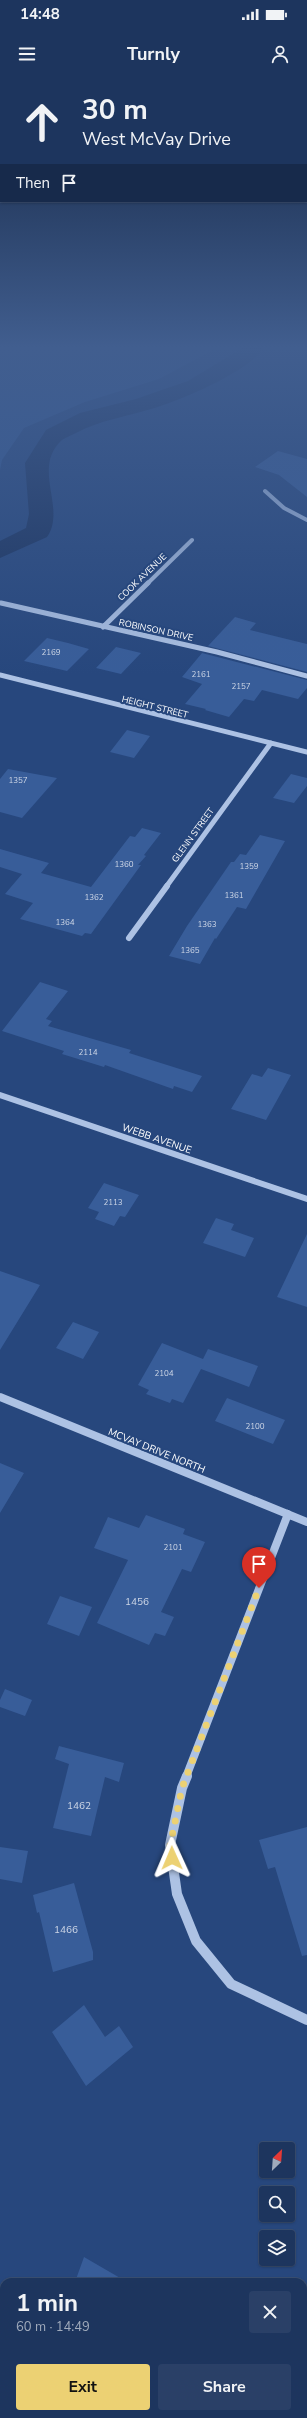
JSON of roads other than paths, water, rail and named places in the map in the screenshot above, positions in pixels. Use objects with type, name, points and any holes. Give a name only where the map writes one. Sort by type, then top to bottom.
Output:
[{"type":"street","points":[[265,491],[286,510],[307,520]]},
{"type":"street","name":"COOK AVENUE","points":[[103,627],[192,540]]},
{"type":"street","name":"ROBINSON DRIVE","points":[[2,603],[217,652],[307,676]]},
{"type":"street","name":"HEIGHT STREET","points":[[0,675],[307,752]]},
{"type":"street","name":"GLENN STREET","points":[[129,938],[271,743]]},
{"type":"street","name":"WEBB AVENUE","points":[[0,1095],[307,1199]]},
{"type":"street","name":"MCVAY DRIVE NORTH","points":[[0,1397],[307,1522]]},
{"type":"street","points":[[288,1514],[182,1788],[170,1846],[177,1894],[196,1941],[231,1984],[307,2020]]},
{"type":"waterway","points":[[0,550],[38,532],[41,514],[36,463],[40,456]]}]
